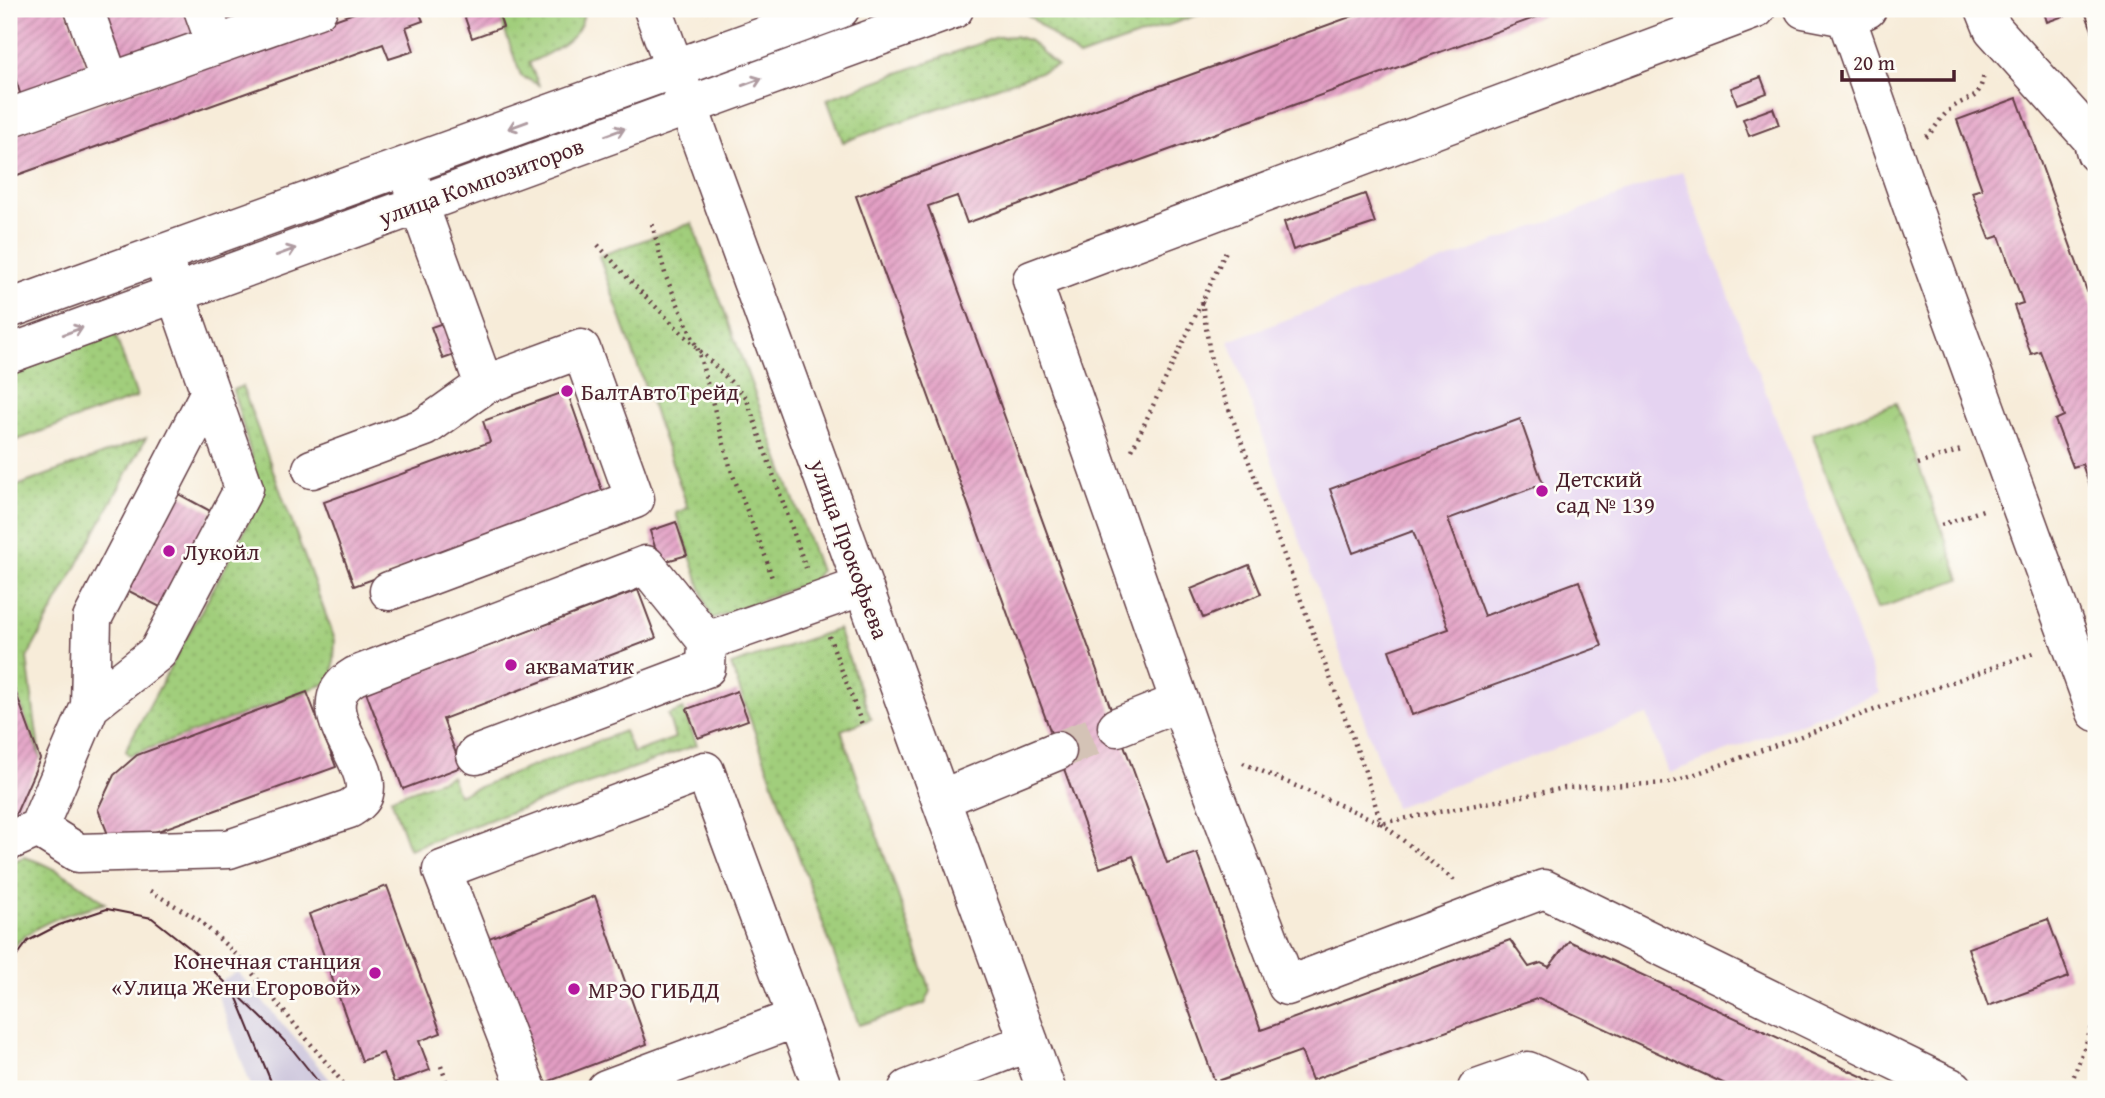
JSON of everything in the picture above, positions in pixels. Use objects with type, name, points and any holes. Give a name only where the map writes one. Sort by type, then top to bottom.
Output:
[{"type":"street","points":[[84,9],[110,82]]},
{"type":"street","points":[[203,9],[216,45]]},
{"type":"street","points":[[9,118],[317,9]]},
{"type":"street","name":"улица Прокофьева","points":[[653,9],[1046,1089]]},
{"type":"street","name":"улица Композиторов","points":[[9,309],[840,9]]},
{"type":"street","name":"улица Композиторов","points":[[9,354],[954,9]]},
{"type":"street","points":[[1756,9],[1032,279],[1194,742],[1287,986],[1544,889],[1954,1089]]},
{"type":"street","points":[[1804,9],[1856,13],[1892,149],[2096,712]]},
{"type":"street","points":[[1989,19],[2095,143]]},
{"type":"street","points":[[405,165],[484,386]]},
{"type":"street","points":[[162,253],[244,488],[158,652],[90,706],[23,835],[78,853],[229,849],[349,809],[361,800],[365,791],[363,777],[338,719],[337,696],[343,684],[355,677],[646,565],[707,641],[706,668],[476,755]]},
{"type":"street","points":[[312,469],[425,427],[484,386],[581,349],[635,499],[389,591]]},
{"type":"street","points":[[90,706],[92,619],[210,392]]},
{"type":"street","points":[[707,641],[863,586]]},
{"type":"street","points":[[1117,727],[1180,702]]},
{"type":"street","points":[[941,799],[1057,751]]},
{"type":"street","points":[[527,1089],[442,870],[705,771],[823,1089]]},
{"type":"street","points":[[606,1089],[796,1018]]},
{"type":"street","points":[[908,1089],[1029,1042]]},
{"type":"street","points":[[1477,1089],[1528,1071],[1567,1089]]},
{"type":"path","points":[[1892,149],[1916,145],[1931,133],[1952,107],[1975,97],[1981,88],[1989,19]]},
{"type":"path","points":[[1110,498],[1250,199]]},
{"type":"path","points":[[652,224],[666,277],[698,350],[732,472],[766,558],[782,615]]},
{"type":"path","points":[[598,245],[746,397],[863,727]]},
{"type":"path","points":[[1202,301],[1211,361],[1359,756],[1381,823]]},
{"type":"path","points":[[1381,823],[1565,788],[1670,783],[2070,640]]},
{"type":"path","points":[[1194,742],[1381,823],[1489,908]]},
{"type":"path","points":[[138,885],[199,919],[239,957],[348,1089]]},
{"type":"path","points":[[2069,1089],[2096,1016]]},
{"type":"path","points":[[441,1066],[449,1089]]},
{"type":"shaded area","name":"Детский сад № 139","points":[[1682,172],[1880,693],[1669,773],[1647,715],[1395,807],[1229,341]]},
{"type":"shaded area","name":"Конечная станция «Улица Жени Егоровой»","points":[[238,972],[338,1089],[252,1089],[214,985]]},
{"type":"green space","points":[[497,9],[584,9],[582,20],[572,37],[557,49],[529,63],[539,85],[521,76]]},
{"type":"green space","points":[[1021,9],[1214,9],[1079,57]]},
{"type":"green space","points":[[1015,36],[1030,41],[1057,66],[843,142],[827,99],[997,37]]},
{"type":"green space","points":[[692,223],[820,571],[813,581],[711,619],[676,513],[688,508],[599,256]]},
{"type":"green space","points":[[114,331],[137,397],[9,443],[9,369]]},
{"type":"green space","points":[[242,386],[335,640],[333,681],[131,755],[126,751],[128,745],[241,538],[254,509],[259,484],[233,390]]},
{"type":"green space","points":[[1896,403],[1960,579],[1877,609],[1812,434]]},
{"type":"green space","points":[[146,438],[27,658],[40,759],[9,673],[9,489]]},
{"type":"green space","points":[[838,629],[871,719],[841,730],[931,991],[925,1004],[859,1025],[731,665]]},
{"type":"green space","points":[[683,709],[697,745],[409,849],[391,798],[451,776],[458,795],[624,731],[633,753],[675,738],[668,715]]},
{"type":"green space","points":[[24,857],[57,870],[105,903],[65,915],[41,926],[9,951],[9,863]]},
{"type":"building","points":[[9,9],[66,9],[88,72],[21,96],[9,59]]},
{"type":"building","points":[[104,9],[185,9],[193,34],[121,59]]},
{"type":"building","points":[[223,9],[268,9],[228,23]]},
{"type":"building","points":[[365,9],[418,9],[423,21],[406,27],[414,51],[389,59],[383,44],[9,178],[9,136]]},
{"type":"building","points":[[462,9],[497,9],[503,27],[472,38]]},
{"type":"building","points":[[1372,9],[1559,9],[967,223],[957,196],[928,206],[1167,863],[1197,853],[1261,1030],[1510,940],[1529,967],[1541,963],[1549,967],[1569,941],[1889,1089],[1736,1089],[1539,998],[1312,1080],[1301,1051],[1215,1082],[1133,856],[1100,868],[856,196]]},
{"type":"building","points":[[2043,9],[2083,9],[2047,22]]},
{"type":"building","points":[[2084,9],[2096,9],[2096,41]]},
{"type":"building","points":[[1761,77],[1767,93],[1737,104],[1731,88]]},
{"type":"building","points":[[2017,98],[2096,316],[2096,504],[2082,464],[2073,467],[2055,420],[2064,416],[2040,351],[2031,354],[2014,306],[2023,303],[1999,236],[1990,239],[1972,192],[1982,189],[1957,120]]},
{"type":"building","points":[[1773,108],[1779,125],[1749,136],[1743,119]]},
{"type":"building","points":[[1365,194],[1375,223],[1293,250],[1284,222]]},
{"type":"building","points":[[452,320],[463,352],[443,359],[431,327]]},
{"type":"building","points":[[567,391],[604,496],[354,586],[324,502],[490,442],[483,421]]},
{"type":"building","points":[[1520,419],[1543,484],[1448,519],[1484,616],[1579,581],[1602,646],[1412,715],[1389,650],[1449,629],[1413,531],[1353,553],[1330,489]]},
{"type":"building","name":"Лукойл","points":[[175,492],[212,512],[162,608],[125,589]]},
{"type":"building","points":[[676,522],[687,555],[660,563],[650,531]]},
{"type":"building","points":[[1249,565],[1261,594],[1203,618],[1191,589]]},
{"type":"building","name":"акваматик","points":[[638,590],[656,638],[443,719],[461,767],[403,789],[366,692]]},
{"type":"building","points":[[9,674],[40,759],[14,818],[9,820]]},
{"type":"building","points":[[737,691],[748,720],[698,738],[687,709]]},
{"type":"building","points":[[307,692],[336,767],[113,847],[98,809],[114,775],[137,755]]},
{"type":"building","name":"Конечная станция «Улица Жени Егоровой»","points":[[387,886],[441,1033],[419,1041],[430,1070],[394,1083],[383,1053],[362,1061],[309,914]]},
{"type":"building","points":[[595,896],[647,1044],[542,1084],[489,938]]},
{"type":"building","points":[[2048,919],[2069,977],[1988,1006],[1968,948]]},
{"type":"tunnel","points":[[1057,751],[1117,727]]},
{"type":"tram line","points":[[9,967],[28,941],[59,925],[107,909],[152,918],[191,949],[266,1022],[324,1089]]},
{"type":"tram line","points":[[237,998],[274,1089]]},
{"type":"place","name":"БалтАвтоТрейд","points":[[567,391]]},
{"type":"place","name":"Детский сад № 139","points":[[1542,491]]},
{"type":"place","name":"Лукойл","points":[[169,551]]},
{"type":"place","name":"акваматик","points":[[511,665]]},
{"type":"place","name":"Конечная станция «Улица Жени Егоровой»","points":[[375,973]]},
{"type":"place","name":"МРЭО ГИБДД","points":[[574,989]]}]
